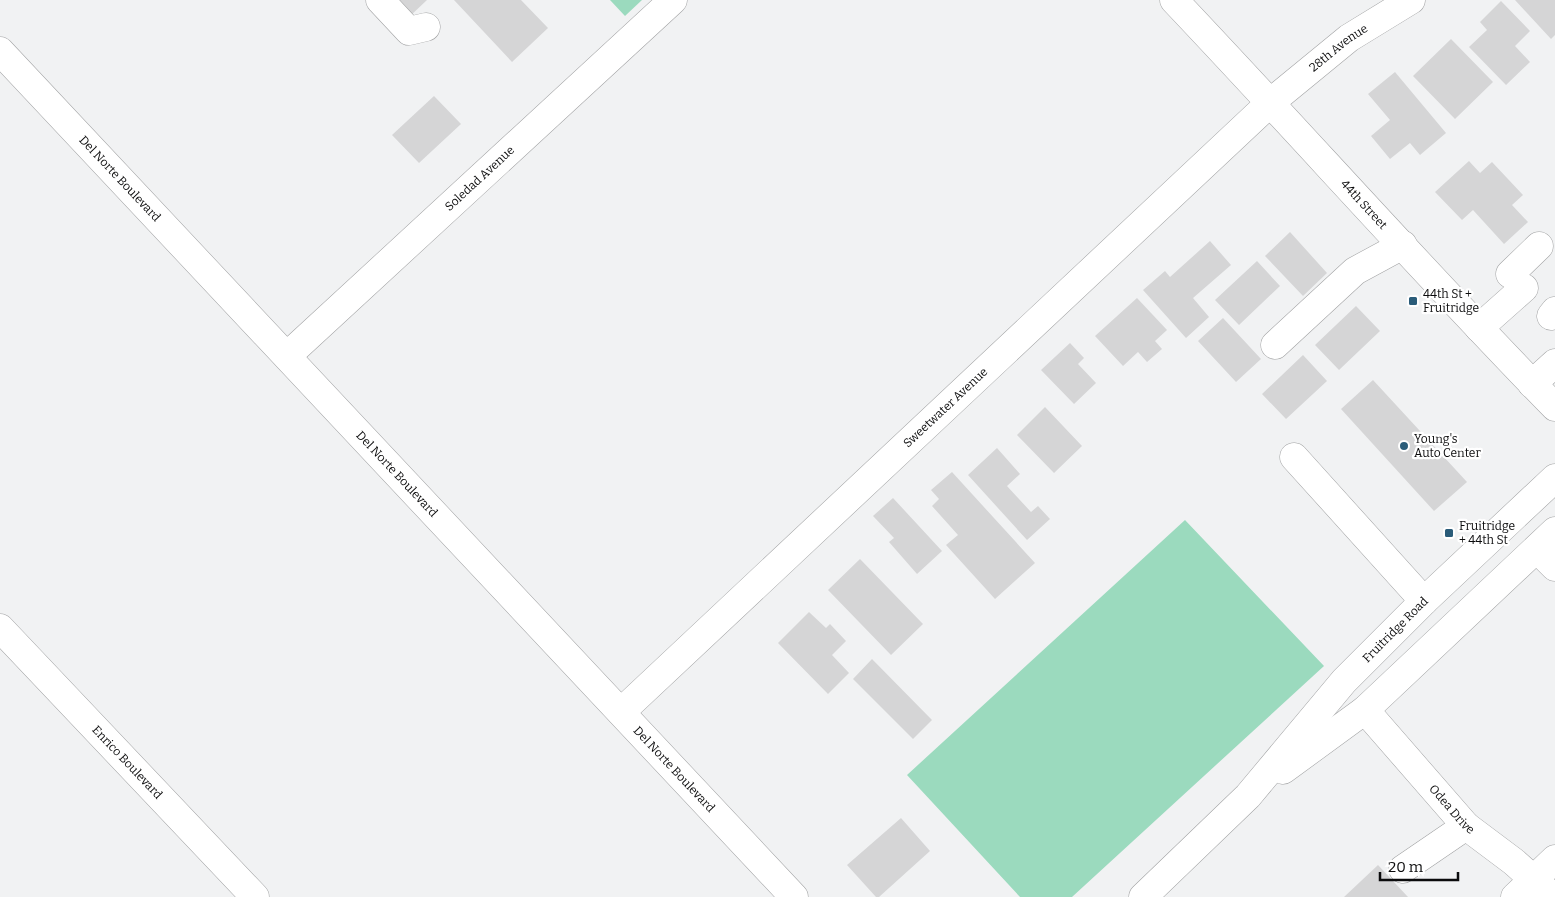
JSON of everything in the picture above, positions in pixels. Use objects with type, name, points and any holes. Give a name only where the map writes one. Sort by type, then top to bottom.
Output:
[{"type":"street","points":[[380,0],[409,31],[426,27]]},
{"type":"street","name":"Soledad Avenue","points":[[288,356],[673,0]]},
{"type":"street","name":"44th Street","points":[[1174,0],[1555,407]]},
{"type":"street","name":"28th Avenue","points":[[1271,102],[1349,38],[1411,0]]},
{"type":"street","name":"Del Norte Boulevard","points":[[0,51],[794,897]]},
{"type":"street","name":"Sweetwater Avenue","points":[[621,712],[1271,102]]},
{"type":"street","points":[[1275,345],[1355,271],[1403,245]]},
{"type":"street","points":[[1480,328],[1517,281],[1539,246]]},
{"type":"street","points":[[1532,384],[1555,363]]},
{"type":"street","points":[[1294,457],[1424,601]]},
{"type":"street","name":"Fruitridge Road","points":[[1142,897],[1248,796],[1344,681],[1424,601],[1555,478]]},
{"type":"street","name":"Fruitridge Road","points":[[1248,796],[1365,710],[1549,549]]},
{"type":"street","name":"Enrico Boulevard","points":[[0,628],[255,897]]},
{"type":"street","name":"Odea Drive","points":[[1365,710],[1466,826],[1514,862],[1534,891]]},
{"type":"street","points":[[1403,869],[1466,826]]},
{"type":"street","points":[[1534,891],[1555,859]]},
{"type":"green space","points":[[610,0],[642,0],[625,16]]},
{"type":"green space","points":[[1185,520],[1324,666],[1072,897],[1020,897],[907,775]]},
{"type":"building","points":[[391,0],[427,0],[408,18]]},
{"type":"building","points":[[454,0],[521,0],[548,28],[512,62]]},
{"type":"building","points":[[1515,0],[1555,0],[1555,35],[1551,39]]},
{"type":"building","points":[[1501,1],[1530,31],[1515,46],[1530,62],[1506,85],[1469,47],[1487,30],[1480,22]]},
{"type":"building","points":[[1451,39],[1493,82],[1455,119],[1413,76]]},
{"type":"building","points":[[1395,72],[1446,133],[1420,155],[1410,143],[1390,159],[1371,136],[1390,120],[1368,94]]},
{"type":"building","points":[[434,96],[461,124],[419,163],[392,135]]},
{"type":"building","points":[[1469,161],[1480,173],[1492,162],[1523,195],[1512,205],[1528,222],[1504,244],[1473,210],[1462,220],[1435,192]]},
{"type":"building","points":[[1290,232],[1327,273],[1303,296],[1265,256]]},
{"type":"building","points":[[1210,241],[1231,265],[1193,298],[1209,317],[1186,338],[1143,290],[1165,271],[1170,277]]},
{"type":"building","points":[[1257,261],[1280,286],[1239,325],[1215,300]]},
{"type":"building","points":[[1137,298],[1167,330],[1155,341],[1162,349],[1147,362],[1138,352],[1123,366],[1095,336]]},
{"type":"building","points":[[1356,306],[1380,331],[1339,370],[1315,345]]},
{"type":"building","points":[[1223,318],[1261,359],[1236,382],[1198,341]]},
{"type":"building","points":[[1070,343],[1084,358],[1078,364],[1096,383],[1074,404],[1041,370]]},
{"type":"building","points":[[1303,355],[1327,381],[1286,419],[1262,394]]},
{"type":"building","name":"Young's Auto Center","points":[[1373,380],[1467,482],[1434,511],[1341,409]]},
{"type":"building","points":[[1045,407],[1082,446],[1054,473],[1017,435]]},
{"type":"building","points":[[997,448],[1020,474],[1007,486],[1031,512],[1038,506],[1050,519],[1027,540],[968,475]]},
{"type":"building","points":[[952,472],[1035,563],[995,599],[946,545],[958,535],[932,506],[939,499],[931,490]]},
{"type":"building","points":[[893,498],[942,551],[917,574],[889,542],[894,538],[873,516]]},
{"type":"building","points":[[860,559],[923,624],[891,655],[828,590]]},
{"type":"building","points":[[809,612],[826,628],[830,624],[846,641],[832,655],[849,673],[828,694],[778,643]]},
{"type":"building","points":[[872,659],[932,720],[913,739],[853,679]]},
{"type":"building","points":[[901,818],[930,851],[879,897],[876,897],[847,865]]},
{"type":"building","points":[[1378,865],[1408,897],[1344,897]]},
{"type":"place","name":"44th St + Fruitridge","points":[[1413,301]]},
{"type":"place","name":"Young's Auto Center","points":[[1404,446]]},
{"type":"place","name":"Fruitridge + 44th St","points":[[1449,533]]}]
